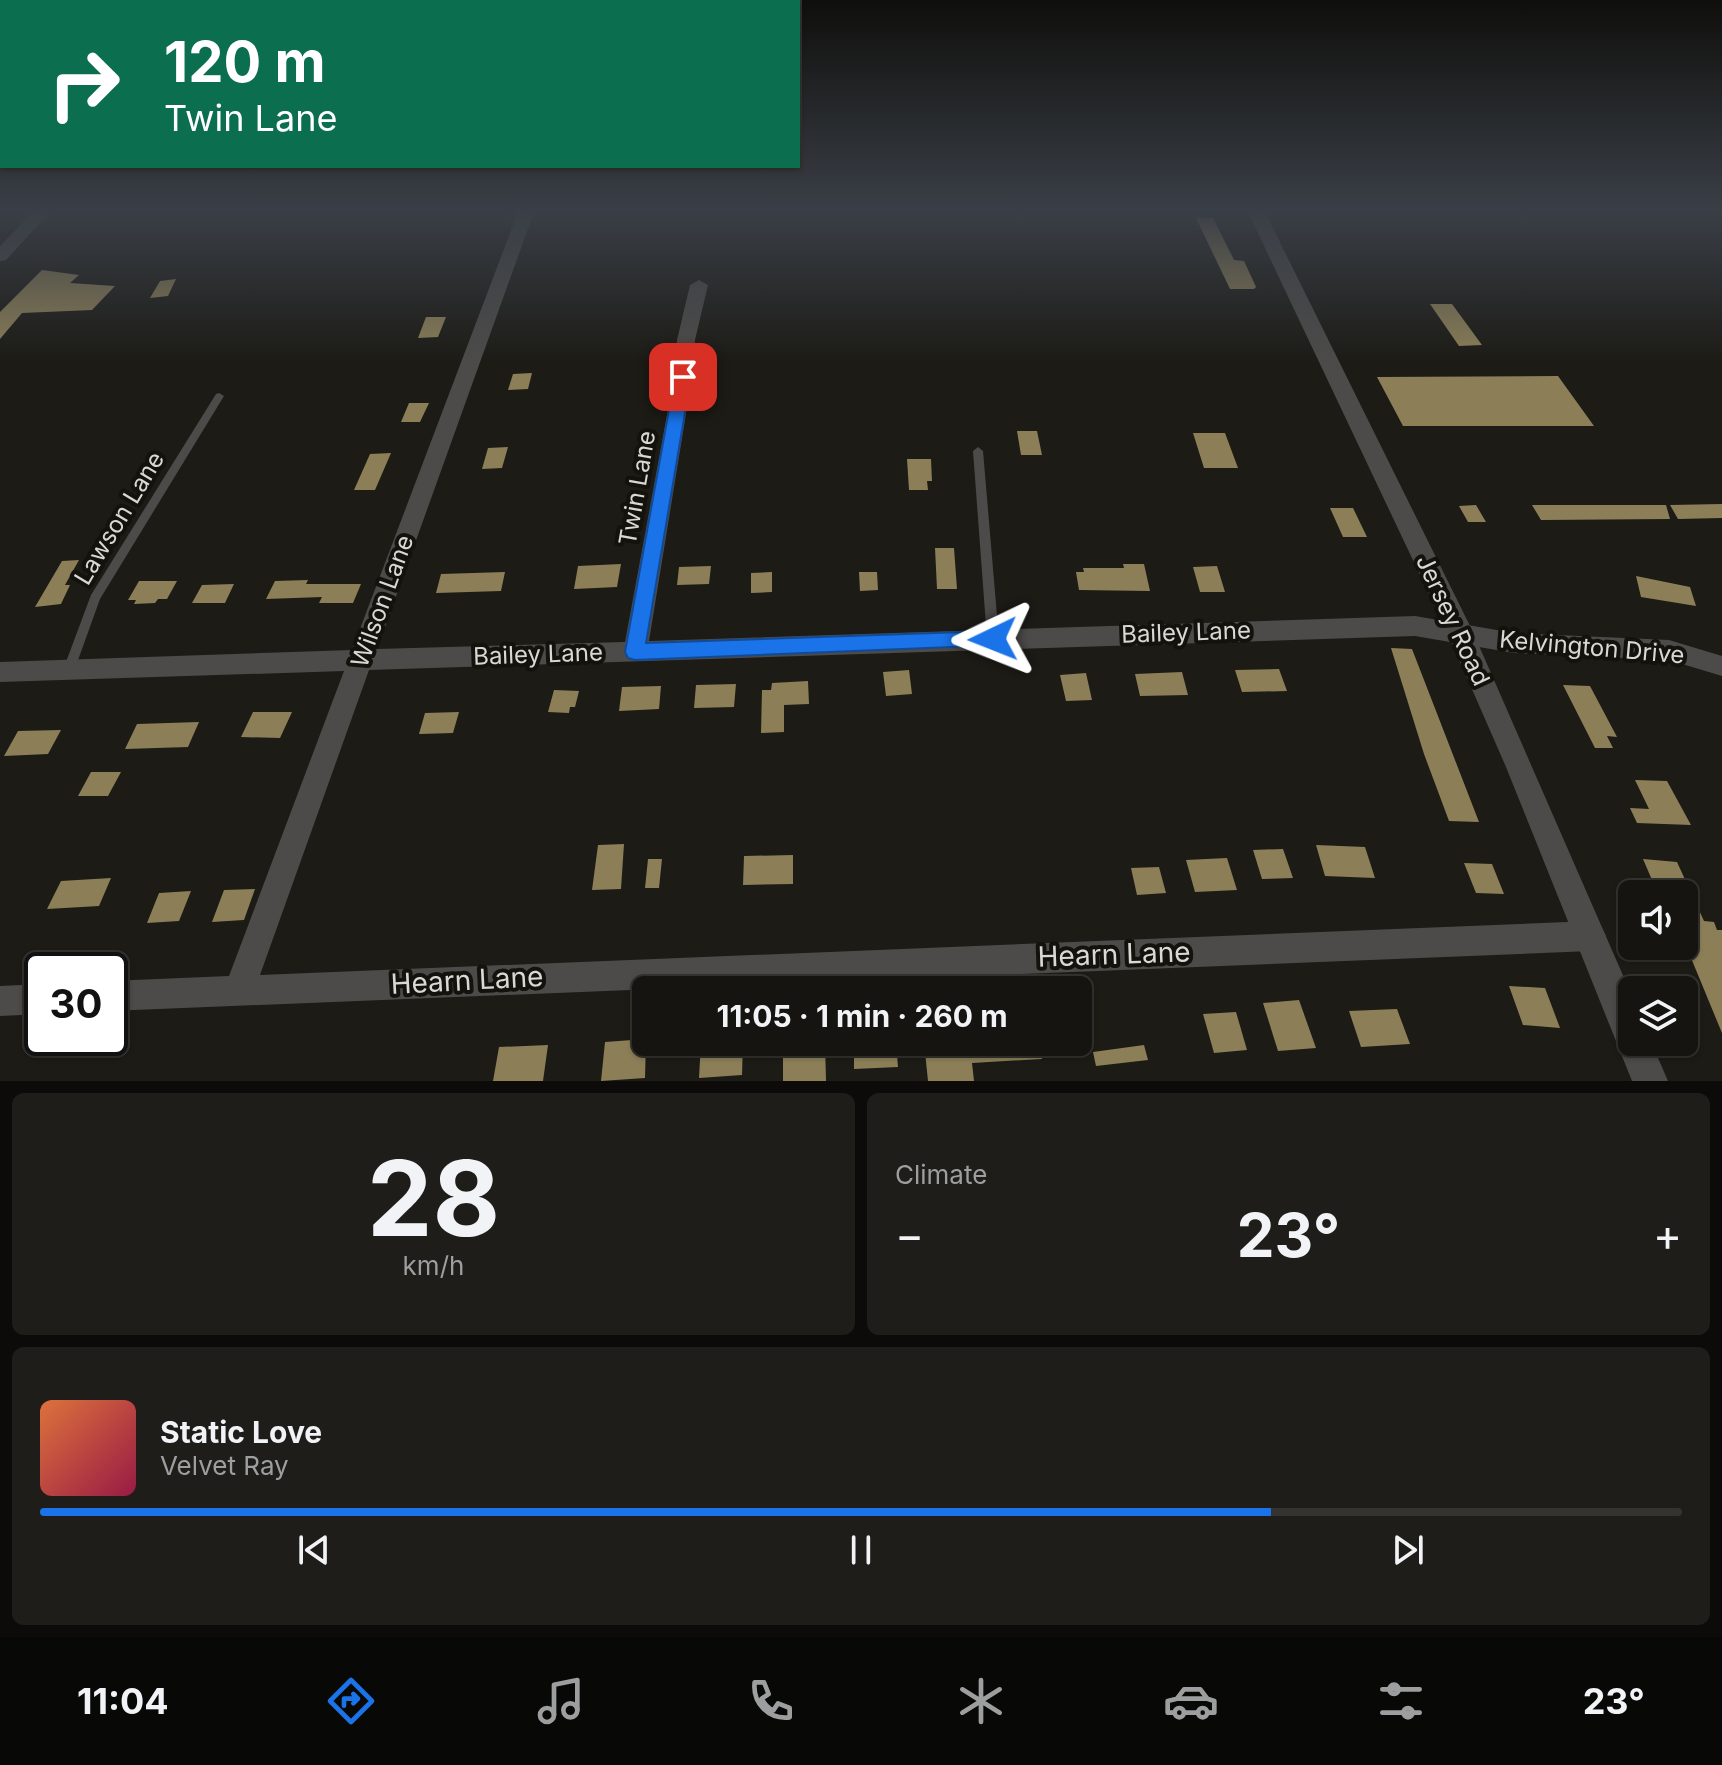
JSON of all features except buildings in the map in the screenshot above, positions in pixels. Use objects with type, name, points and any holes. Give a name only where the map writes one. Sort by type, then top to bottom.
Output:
[{"type":"street","name":"Wilson Lane","points":[[239,990],[507,262]]},
{"type":"street","name":"Jersey Road","points":[[1281,262],[1460,632],[1618,1003]]},
{"type":"street","name":"Twin Lane","points":[[635,652],[683,377],[689,322],[699,285]]},
{"type":"street","name":"Bailey Lane","points":[[0,672],[1400,627],[1460,632]]},
{"type":"street","name":"Kelvington Drive","points":[[1460,632],[1514,643],[1669,650],[1722,666]]},
{"type":"street","name":"Hearn Lane","points":[[128,995],[1591,936]]},
{"type":"street","points":[[0,1001],[24,1000]]},
{"type":"street","name":"Jersey Road","points":[[1640,1056],[1650,1081]]},
{"type":"lane","name":"Lawson Lane","points":[[69,670],[95,598],[219,396]]},
{"type":"lane","points":[[978,451],[993,639]]},
{"type":"route","points":[[683,377],[635,652],[993,639]]}]
